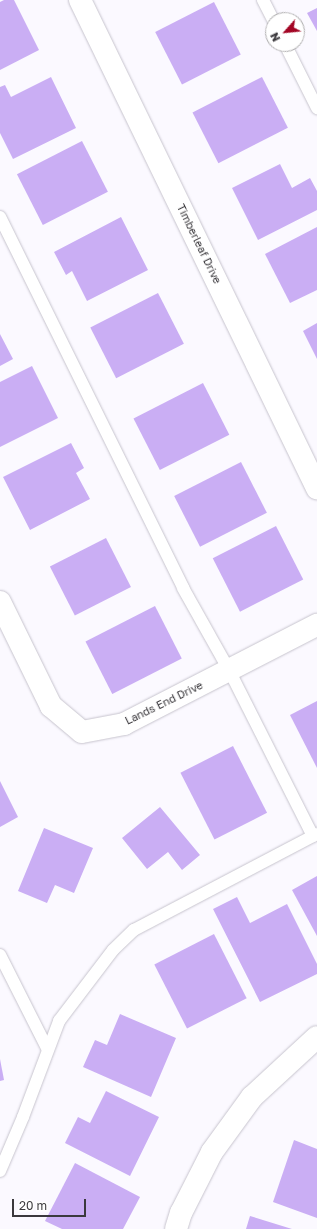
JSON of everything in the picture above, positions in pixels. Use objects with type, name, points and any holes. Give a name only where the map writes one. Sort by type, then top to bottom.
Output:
[{"type":"street","name":"Timberleaf Drive","points":[[80,0],[317,488]]},
{"type":"street","name":"Lands End Drive","points":[[0,602],[51,706],[82,732],[124,724],[317,625]]},
{"type":"street","points":[[176,1229],[181,1213],[212,1152],[252,1097],[317,1037]]},
{"type":"lane","points":[[263,0],[269,12]]},
{"type":"lane","points":[[289,52],[317,108]]},
{"type":"lane","points":[[0,218],[183,588],[229,670],[315,835],[134,930],[89,979],[58,1021],[0,1171]]},
{"type":"lane","points":[[0,955],[48,1050]]},
{"type":"building","points":[[4,0],[14,0],[39,50],[0,70],[0,2]]},
{"type":"building","points":[[214,2],[241,55],[182,85],[155,32]]},
{"type":"building","points":[[317,8],[317,31],[307,13]]},
{"type":"building","points":[[51,77],[76,128],[13,159],[0,133],[0,87],[5,85],[11,97]]},
{"type":"building","points":[[262,77],[288,128],[218,163],[193,112]]},
{"type":"building","points":[[82,141],[108,192],[43,225],[17,174]]},
{"type":"building","points":[[280,164],[292,188],[310,178],[317,191],[317,210],[258,240],[232,188]]},
{"type":"building","points":[[121,217],[148,270],[87,301],[72,271],[66,275],[54,252]]},
{"type":"building","points":[[317,227],[317,290],[290,303],[265,254]]},
{"type":"building","points":[[158,293],[184,344],[116,378],[90,328]]},
{"type":"building","points":[[317,323],[317,359],[303,331]]},
{"type":"building","points":[[0,334],[13,359],[0,366]]},
{"type":"building","points":[[32,366],[58,418],[0,447],[0,382]]},
{"type":"building","points":[[203,383],[229,435],[160,470],[134,418]]},
{"type":"building","points":[[71,443],[84,468],[76,473],[90,499],[30,530],[3,477]]},
{"type":"building","points":[[241,462],[267,513],[200,547],[174,496]]},
{"type":"building","points":[[276,526],[303,579],[240,612],[213,558]]},
{"type":"building","points":[[106,538],[131,587],[75,616],[50,567]]},
{"type":"building","points":[[155,606],[182,659],[112,694],[86,641]]},
{"type":"building","points":[[317,701],[317,768],[290,715]]},
{"type":"building","points":[[233,746],[267,813],[214,840],[180,773]]},
{"type":"building","points":[[0,781],[18,817],[0,827]]},
{"type":"building","points":[[160,807],[200,855],[182,870],[168,852],[147,869],[122,838]]},
{"type":"building","points":[[44,828],[93,848],[74,893],[55,885],[47,903],[18,891]]},
{"type":"building","points":[[317,876],[317,936],[292,890]]},
{"type":"building","points":[[237,897],[250,923],[287,904],[317,964],[317,974],[260,1002],[213,909]]},
{"type":"building","points":[[214,934],[247,998],[187,1029],[154,964]]},
{"type":"building","points":[[120,1014],[176,1038],[151,1097],[83,1067],[95,1040],[107,1045]]},
{"type":"building","points":[[0,1059],[4,1080],[0,1081]]},
{"type":"building","points":[[106,1091],[159,1117],[130,1176],[65,1143],[78,1117],[90,1123]]},
{"type":"building","points":[[294,1140],[317,1149],[317,1218],[273,1202]]},
{"type":"building","points":[[75,1163],[140,1197],[123,1229],[62,1229],[45,1221]]},
{"type":"building","points":[[250,1216],[292,1229],[246,1229]]}]
